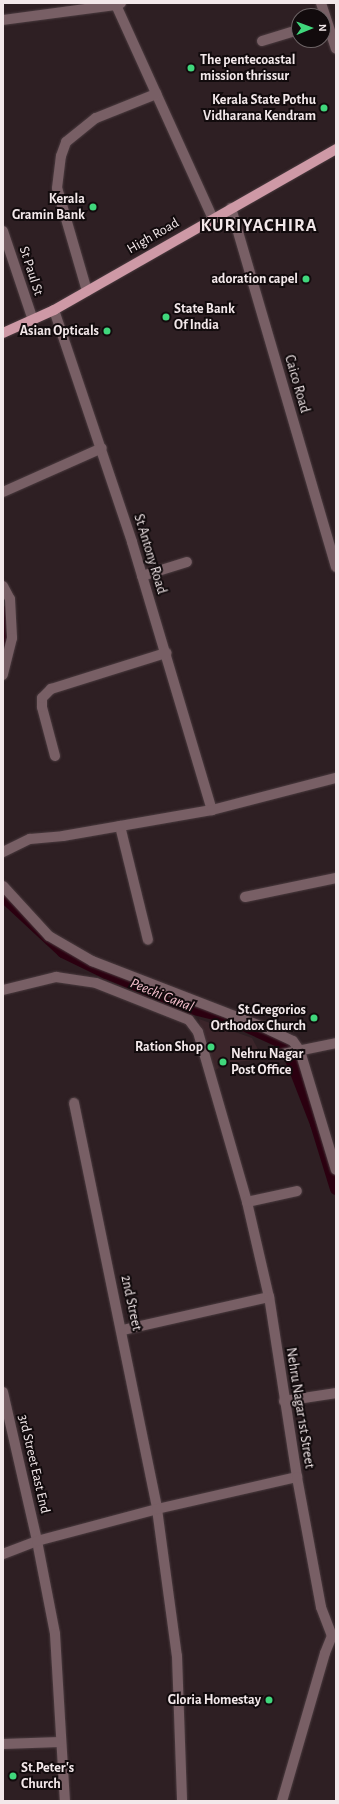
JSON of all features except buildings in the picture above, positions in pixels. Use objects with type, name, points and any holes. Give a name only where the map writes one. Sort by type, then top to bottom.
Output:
[{"type":"main road","name":"High Road","points":[[3,333],[54,310],[231,208],[336,150]]},
{"type":"street","points":[[3,20],[64,7],[119,4],[156,94],[213,219]]},
{"type":"street","points":[[262,41],[291,32]]},
{"type":"street","points":[[331,37],[336,49]]},
{"type":"street","points":[[87,291],[57,188],[61,156],[66,142],[96,118],[156,94]]},
{"type":"street","name":"Caico Road","points":[[231,208],[332,538],[336,567]]},
{"type":"street","name":"St Paul St","points":[[3,231],[33,320]]},
{"type":"street","name":"St Antony Road","points":[[54,310],[102,448],[166,653],[212,810]]},
{"type":"street","points":[[3,492],[102,448]]},
{"type":"street","points":[[142,576],[187,562]]},
{"type":"street","points":[[3,586],[10,599],[12,638],[3,675]]},
{"type":"street","points":[[55,756],[42,707],[42,698],[51,689],[166,653]]},
{"type":"street","points":[[3,852],[30,839],[63,836],[212,810],[336,778]]},
{"type":"street","points":[[120,826],[148,940]]},
{"type":"street","points":[[245,897],[336,878]]},
{"type":"street","points":[[3,886],[49,936],[92,961],[283,1034],[293,1041],[336,1170]]},
{"type":"street","name":"Nehru Nagar 1st Street","points":[[3,990],[56,977],[72,978],[96,983],[175,1013],[189,1020],[198,1032],[247,1202],[269,1297],[297,1477],[157,1510],[37,1541],[3,1554]]},
{"type":"street","points":[[283,1054],[336,1043]]},
{"type":"street","name":"2nd Street","points":[[74,1103],[122,1330],[157,1510],[177,1656],[182,1801]]},
{"type":"street","points":[[247,1202],[298,1191]]},
{"type":"street","points":[[122,1330],[269,1297]]},
{"type":"street","name":"3rd Street East End","points":[[3,1392],[37,1541],[55,1634],[64,1801]]},
{"type":"street","points":[[284,1401],[336,1393]]},
{"type":"street","points":[[282,1801],[324,1653],[334,1635],[321,1607],[297,1477]]},
{"type":"street","points":[[3,1744],[60,1742]]},
{"type":"shaded area","points":[[199,1019],[252,1038],[263,1059],[217,1064],[219,1068],[210,1073]]},
{"type":"waterway","name":"Peechi Canal","points":[[3,612],[6,622],[3,645]]},
{"type":"waterway","name":"Peechi Canal","points":[[3,896],[63,952],[106,973],[194,1009],[226,1017],[285,1044],[316,1124],[336,1189]]},
{"type":"place","name":"The pentecoastal mission thrissur","points":[[191,68]]},
{"type":"place","name":"Kerala State Pothu Vidharana Kendram","points":[[324,108]]},
{"type":"place","name":"Kerala Gramin Bank","points":[[93,207]]},
{"type":"place","name":"adoration capel","points":[[306,279]]},
{"type":"place","name":"State Bank Of India","points":[[166,317]]},
{"type":"place","name":"Asian Opticals","points":[[107,331]]},
{"type":"place","name":"St.Gregorios Orthodox Church","points":[[314,1018]]},
{"type":"place","name":"Ration Shop","points":[[211,1047]]},
{"type":"place","name":"Nehru Nagar Post Office","points":[[223,1062]]},
{"type":"place","name":"Gloria Homestay","points":[[269,1700]]},
{"type":"place","name":"St.Peter's Church","points":[[13,1776]]},
{"type":"district","name":"KURIYACHIRA","points":[[259,226]]}]
